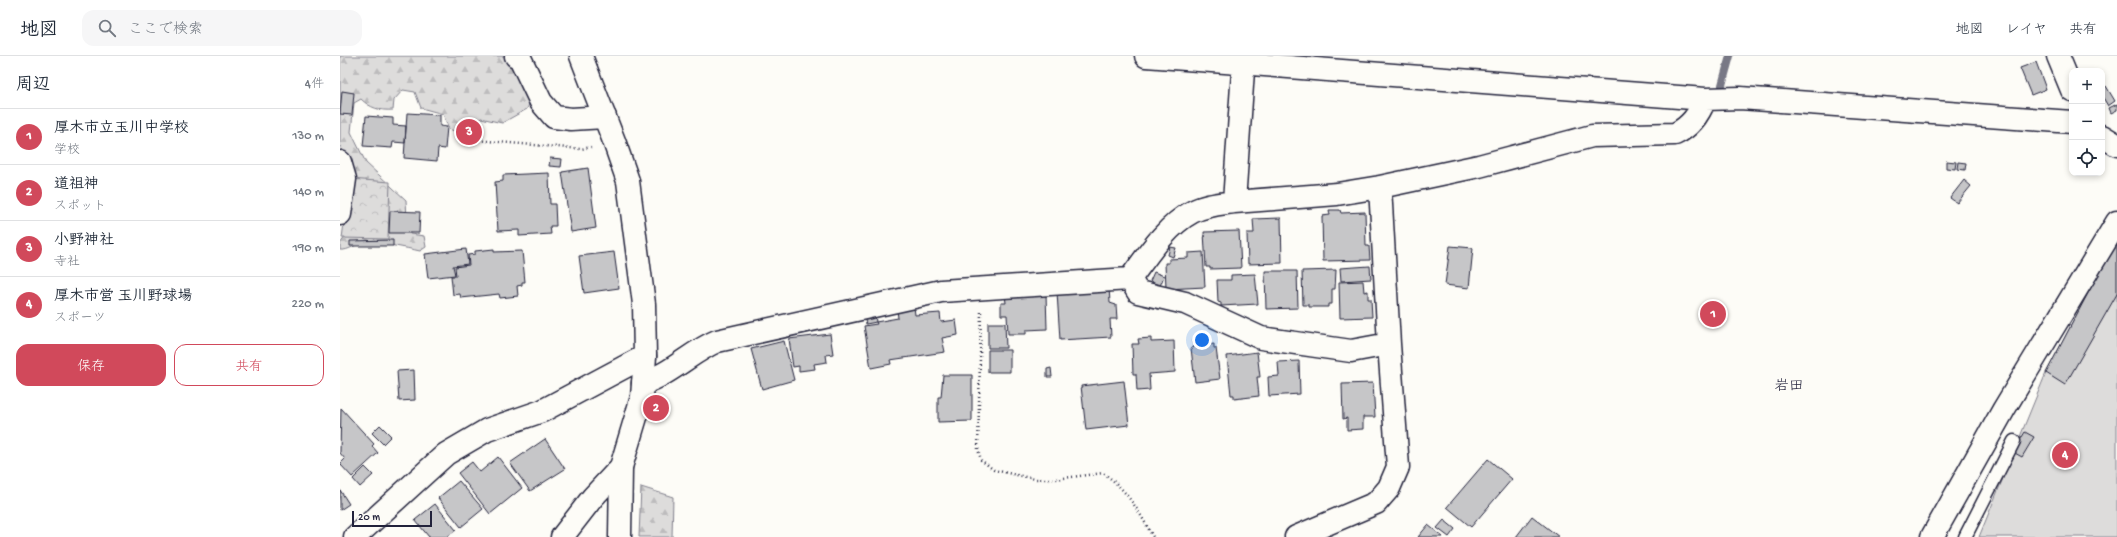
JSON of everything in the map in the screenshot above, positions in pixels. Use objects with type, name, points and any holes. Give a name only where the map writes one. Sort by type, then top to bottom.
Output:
[{"type":"street","points":[[516,56],[520,58],[540,102],[554,117],[571,119],[605,117]]},
{"type":"street","points":[[581,56],[628,181],[636,230],[644,304],[645,356],[642,397],[620,467],[620,537]]},
{"type":"street","points":[[1146,56],[1244,60],[1705,99],[1740,98],[2069,122]]},
{"type":"street","points":[[2058,56],[2069,83]]},
{"type":"street","points":[[1234,202],[1244,60]]},
{"type":"street","points":[[643,383],[659,378],[701,348],[717,341],[941,291],[982,287],[1130,279],[1170,229],[1192,212],[1203,208],[1234,202],[1337,194],[1380,187],[1479,166],[1592,136],[1675,134],[1686,128],[1700,111],[1705,99]]},
{"type":"street","points":[[2105,138],[2117,145]]},
{"type":"street","points":[[340,162],[345,179],[340,214]]},
{"type":"street","points":[[1296,537],[1376,503],[1389,488],[1398,467],[1380,187]]},
{"type":"street","points":[[1932,537],[2004,409],[2117,222]]},
{"type":"street","points":[[1130,279],[1138,292],[1185,303],[1261,338],[1351,351],[1389,344]]},
{"type":"street","points":[[355,537],[446,454],[487,430],[542,411],[645,356]]},
{"type":"street","points":[[562,537],[593,497],[620,467]]},
{"type":"lane","points":[[1965,537],[2014,441]]},
{"type":"path","points":[[463,139],[581,149],[614,141]]},
{"type":"path","points":[[982,287],[978,450],[981,460],[994,470],[1035,479],[1056,479],[1103,473],[1117,482],[1140,514],[1154,537]]},
{"type":"green space","points":[[340,56],[525,56],[532,97],[527,109],[502,123],[481,118],[462,134],[449,129],[443,114],[421,108],[415,92],[403,90],[394,100],[393,110],[376,108],[368,105],[361,99],[354,103],[351,132],[366,163],[406,200],[407,219],[410,234],[424,236],[426,247],[420,251],[376,243],[364,243],[340,250],[340,244],[345,237],[344,157],[340,145]]},
{"type":"green space","points":[[350,179],[390,182],[388,239],[342,238]]},
{"type":"green space","points":[[2117,238],[2117,537],[1979,537],[2046,373]]},
{"type":"green space","points":[[641,487],[673,497],[672,537],[639,537]]},
{"type":"building","points":[[2036,62],[2046,89],[2031,95],[2020,68]]},
{"type":"building","points":[[2105,86],[2115,101],[2108,106],[2105,101]]},
{"type":"building","points":[[342,91],[354,93],[352,115],[340,114]]},
{"type":"building","points":[[2117,104],[2117,110],[2111,113],[2109,108]]},
{"type":"building","points":[[407,113],[440,115],[440,126],[447,127],[445,149],[438,148],[437,161],[404,158]]},
{"type":"building","points":[[366,116],[393,118],[393,125],[406,126],[405,143],[393,142],[392,148],[363,146]]},
{"type":"building","points":[[550,158],[562,159],[561,167],[549,166]]},
{"type":"building","points":[[1946,161],[1956,162],[1955,169],[1946,168]]},
{"type":"building","points":[[1958,162],[1966,163],[1965,170],[1957,169]]},
{"type":"building","points":[[588,168],[596,228],[571,232],[562,172]]},
{"type":"building","points":[[549,173],[550,204],[555,204],[556,226],[550,226],[551,234],[519,236],[519,230],[498,231],[495,182],[503,181],[503,175]]},
{"type":"building","points":[[1964,180],[1971,186],[1957,203],[1950,198]]},
{"type":"building","points":[[1329,210],[1340,210],[1341,213],[1365,212],[1366,246],[1369,246],[1370,260],[1323,261],[1322,216],[1330,215]]},
{"type":"building","points":[[390,211],[420,212],[419,233],[389,233]]},
{"type":"building","points":[[1281,218],[1282,263],[1248,264],[1247,233],[1254,233],[1253,219]]},
{"type":"building","points":[[1239,231],[1241,268],[1210,269],[1210,267],[1206,267],[1204,232]]},
{"type":"building","points":[[2117,238],[2117,294],[2065,385],[2046,373]]},
{"type":"building","points":[[393,240],[393,246],[350,246],[350,241]]},
{"type":"building","points":[[1450,246],[1473,248],[1469,288],[1445,285]]},
{"type":"building","points":[[1170,247],[1176,248],[1173,257],[1168,255]]},
{"type":"building","points":[[466,249],[468,264],[453,266],[455,275],[428,278],[425,254]]},
{"type":"building","points":[[494,249],[494,252],[522,251],[525,282],[522,282],[522,285],[517,286],[518,296],[500,298],[499,294],[461,298],[460,294],[453,295],[451,276],[456,276],[455,267],[469,265],[468,255],[475,254],[475,251]]},
{"type":"building","points":[[614,252],[619,288],[584,293],[579,256]]},
{"type":"building","points":[[1203,252],[1205,287],[1166,289],[1165,263],[1169,263],[1169,259],[1188,258],[1188,253]]},
{"type":"building","points":[[1370,266],[1371,279],[1341,281],[1340,268]]},
{"type":"building","points":[[1336,270],[1335,289],[1332,289],[1332,304],[1328,304],[1328,307],[1309,307],[1309,305],[1303,305],[1302,271]]},
{"type":"building","points":[[1265,271],[1297,271],[1298,308],[1266,309]]},
{"type":"building","points":[[1154,272],[1164,276],[1160,286],[1150,281]]},
{"type":"building","points":[[1255,274],[1258,304],[1221,306],[1221,303],[1218,302],[1217,280],[1231,280],[1231,275]]},
{"type":"building","points":[[1363,281],[1364,292],[1368,291],[1368,299],[1371,299],[1372,317],[1340,318],[1339,282]]},
{"type":"building","points":[[1109,287],[1110,303],[1116,305],[1117,319],[1110,319],[1111,337],[1060,340],[1057,292]]},
{"type":"building","points":[[1046,294],[1047,329],[1026,330],[1026,334],[1008,334],[1007,315],[1001,315],[1001,303],[1006,303],[1005,295]]},
{"type":"building","points":[[914,307],[915,315],[940,313],[941,322],[956,320],[958,335],[942,338],[945,352],[890,360],[891,364],[871,368],[864,326],[898,318],[897,310]]},
{"type":"building","points":[[875,315],[876,322],[866,324],[864,317]]},
{"type":"building","points":[[988,323],[1005,323],[1006,348],[988,348]]},
{"type":"building","points":[[830,334],[833,354],[826,355],[827,362],[814,364],[815,369],[799,371],[799,366],[793,367],[789,339]]},
{"type":"building","points":[[1151,338],[1151,342],[1174,341],[1175,372],[1149,374],[1150,390],[1137,391],[1136,374],[1133,374],[1132,344],[1139,344],[1138,339]]},
{"type":"building","points":[[1205,338],[1206,345],[1214,344],[1214,348],[1216,348],[1220,379],[1195,382],[1191,348],[1194,347],[1193,340]]},
{"type":"building","points":[[784,341],[794,380],[762,389],[751,349]]},
{"type":"building","points":[[988,350],[1010,350],[1010,372],[988,372]]},
{"type":"building","points":[[1257,352],[1260,377],[1257,377],[1259,396],[1234,399],[1234,395],[1231,395],[1227,356]]},
{"type":"building","points":[[1299,361],[1300,394],[1269,396],[1268,377],[1279,376],[1278,362]]},
{"type":"building","points":[[1051,368],[1052,377],[1047,377],[1047,369]]},
{"type":"building","points":[[414,370],[415,400],[399,401],[397,371]]},
{"type":"building","points":[[943,375],[972,375],[972,421],[938,422],[938,397],[941,397]]},
{"type":"building","points":[[1124,381],[1129,425],[1086,430],[1081,386]]},
{"type":"building","points":[[1373,383],[1375,417],[1363,417],[1363,429],[1347,430],[1347,418],[1343,419],[1342,384]]},
{"type":"building","points":[[341,408],[374,444],[372,446],[378,453],[352,477],[340,464],[345,459],[340,453]]},
{"type":"building","points":[[380,425],[391,436],[383,444],[372,433]]},
{"type":"building","points":[[2025,432],[2034,437],[2022,457],[2013,452]]},
{"type":"building","points":[[545,439],[565,469],[530,491],[510,463]]},
{"type":"building","points":[[498,457],[522,488],[490,514],[458,473],[472,462],[480,472]]},
{"type":"building","points":[[1488,459],[1512,479],[1471,527],[1447,507]]},
{"type":"building","points":[[365,467],[373,475],[360,487],[353,479]]},
{"type":"building","points":[[459,481],[483,509],[461,527],[438,498]]},
{"type":"building","points":[[340,490],[349,504],[340,510]]},
{"type":"building","points":[[435,504],[456,530],[447,537],[429,537],[415,520]]},
{"type":"building","points":[[1532,516],[1559,537],[1516,537]]},
{"type":"building","points":[[1444,520],[1455,529],[1449,537],[1437,528]]},
{"type":"building","points":[[1428,525],[1443,537],[1418,537]]},
{"type":"waterway","points":[[1722,85],[1730,56]]},
{"type":"place","name":"小野神社","points":[[469,132]]},
{"type":"place","name":"厚木市立玉川中学校","points":[[1713,314]]},
{"type":"place","name":"道祖神","points":[[656,408]]},
{"type":"place","name":"厚木市営 玉川野球場","points":[[2065,455]]},
{"type":"district","name":"岩田","points":[[1789,387]]}]
